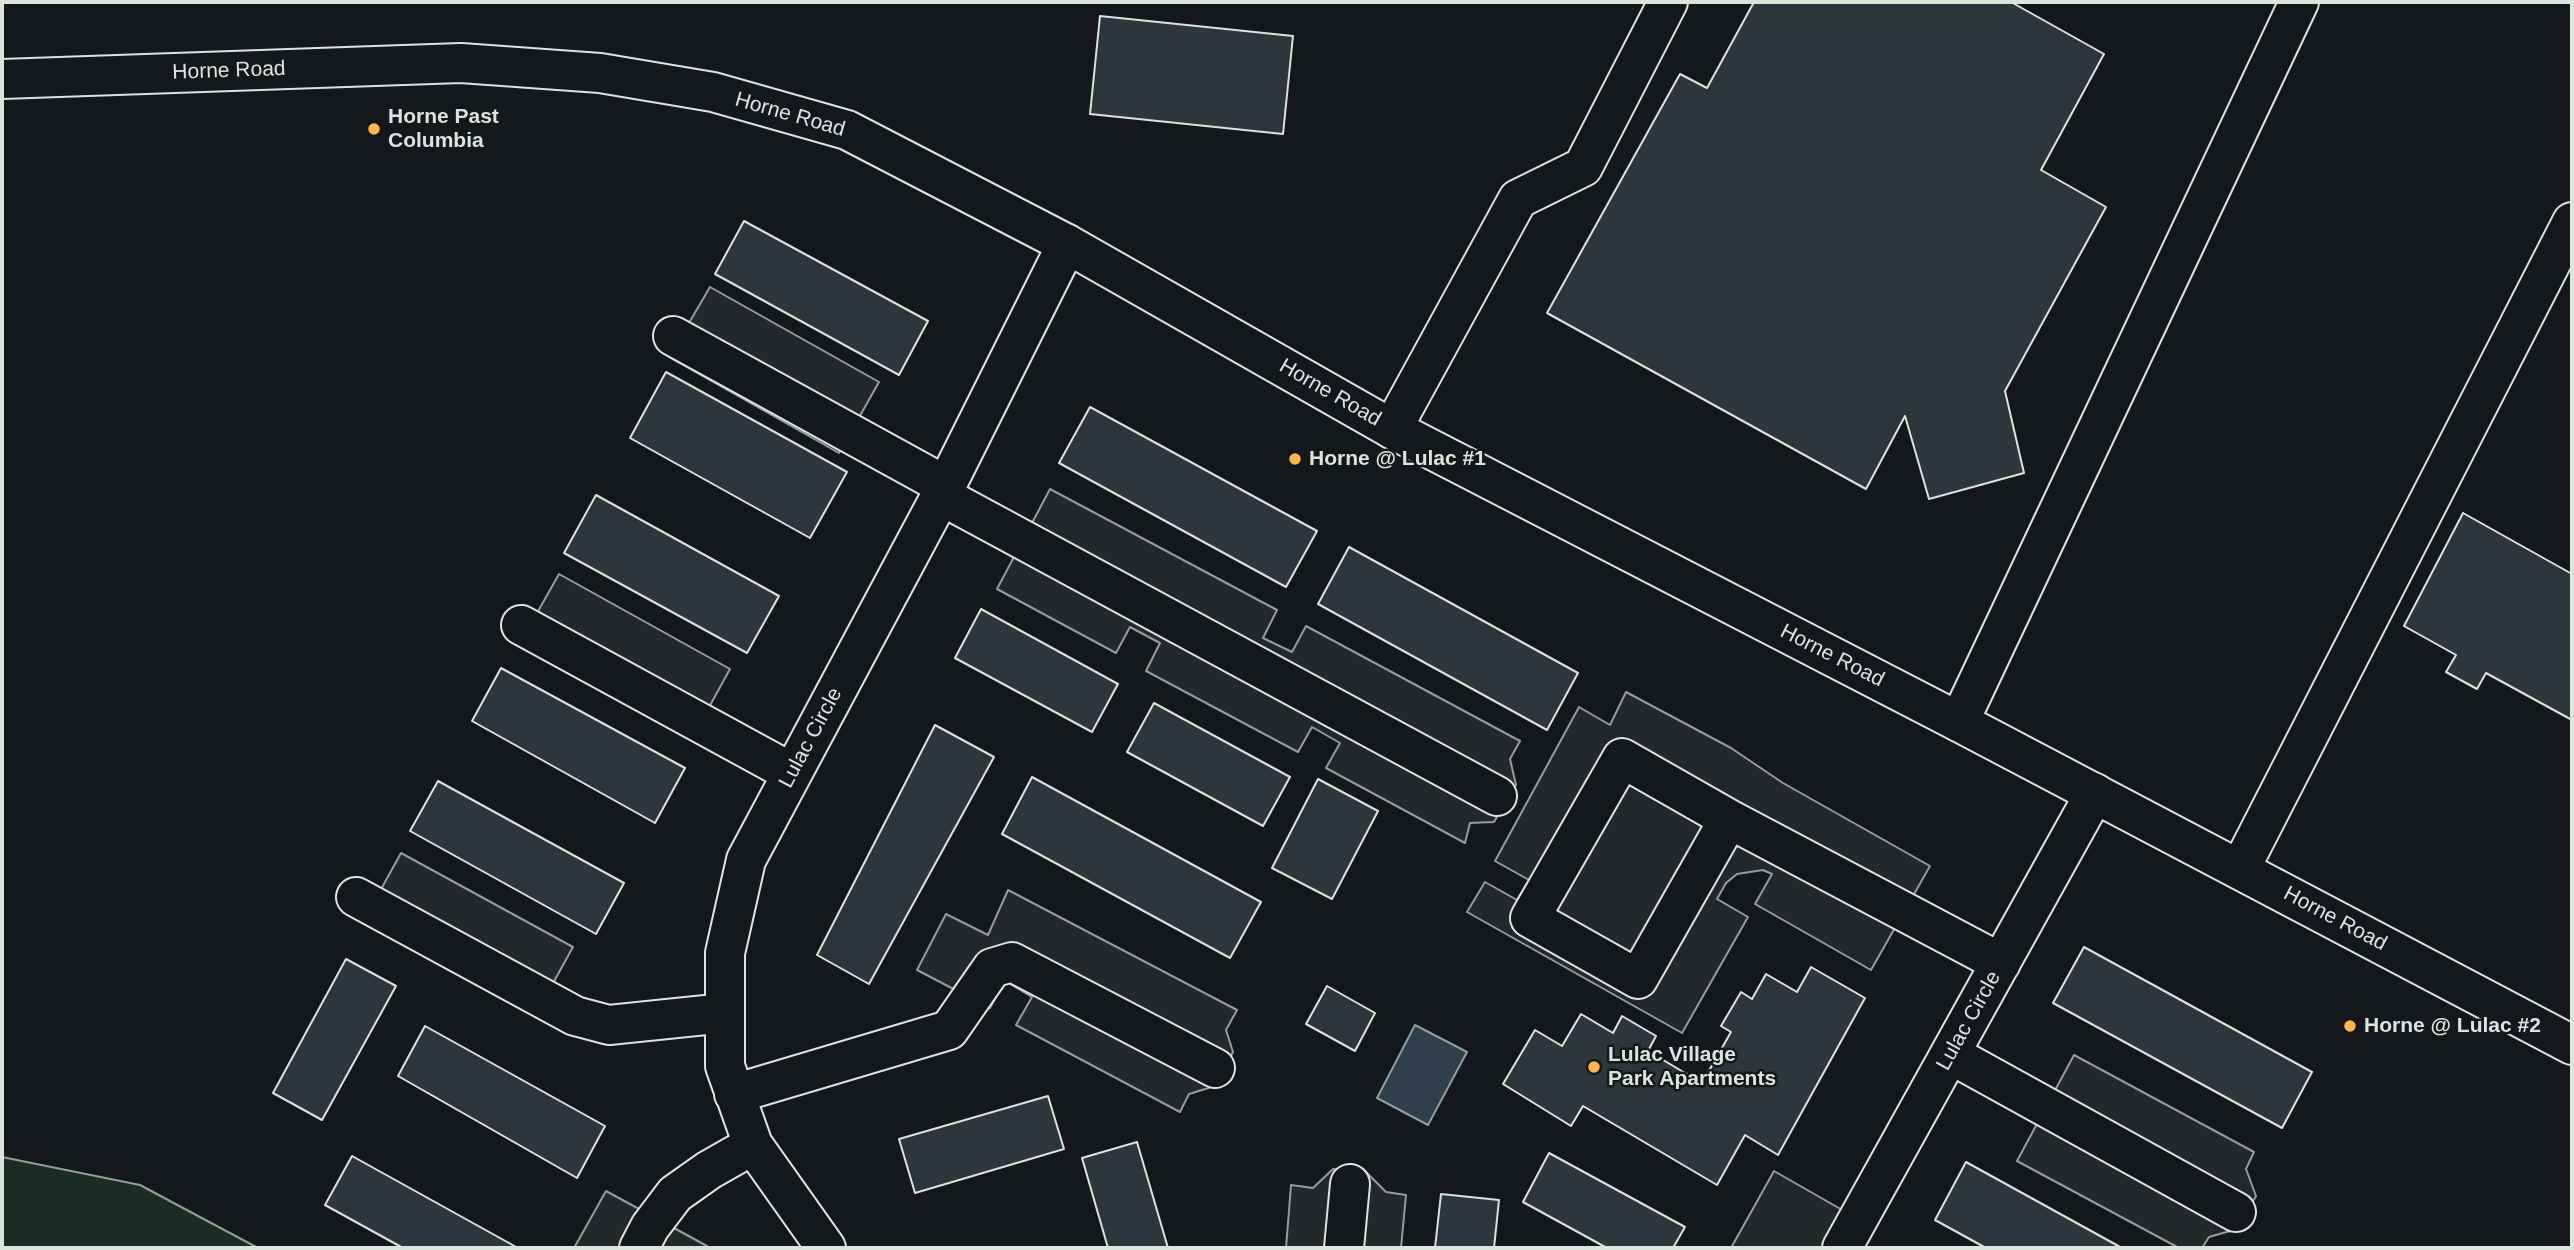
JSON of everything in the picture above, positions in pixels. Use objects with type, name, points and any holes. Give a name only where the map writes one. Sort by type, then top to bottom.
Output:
[{"type":"main road","points":[[1392,429],[1518,199],[1583,167],[1668,2]]},
{"type":"main road","points":[[1959,722],[2299,2]]},
{"type":"main road","name":"Horne Road","points":[[2,79],[461,63],[600,73],[713,92],[847,130],[1067,244],[1392,429],[1959,722],[2572,1045]]},
{"type":"main road","points":[[2240,869],[2572,222]]},
{"type":"main road","name":"Lulac Circle","points":[[826,1248],[753,1145],[724,1066],[724,953],[746,860],[943,490],[1067,244]]},
{"type":"main road","points":[[673,337],[943,490],[1497,796]]},
{"type":"main road","points":[[521,625],[792,773]]},
{"type":"main road","points":[[1729,819],[1637,979],[1530,918],[1622,758],[1729,819],[2001,963]]},
{"type":"main road","name":"Lulac Circle","points":[[1842,1248],[2095,793]]},
{"type":"main road","points":[[356,897],[575,1016],[609,1025],[724,1013]]},
{"type":"main road","points":[[734,1094],[948,1030],[992,968],[1012,962],[1215,1068]]},
{"type":"main road","points":[[1950,1054],[2236,1212]]},
{"type":"main road","points":[[639,1248],[650,1227],[675,1194],[709,1170],[753,1145]]},
{"type":"main road","points":[[1343,1248],[1350,1184]]},
{"type":"green space","points":[[2,1157],[140,1185],[258,1248],[2,1248]]},
{"type":"shaded area","points":[[710,287],[879,382],[839,453],[669,357]]},
{"type":"shaded area","points":[[1050,489],[1277,610],[1263,638],[1292,652],[1306,626],[1520,741],[1510,759],[1516,785],[1494,822],[1470,823],[1465,843],[1326,768],[1340,743],[1312,727],[1298,752],[1146,671],[1160,643],[1130,627],[1116,653],[997,589]]},
{"type":"shaded area","points":[[559,574],[730,669],[691,740],[519,645]]},
{"type":"shaded area","points":[[1626,692],[1731,748],[1783,783],[1930,866],[1871,970],[1755,904],[1772,874],[1763,870],[1737,874],[1726,883],[1717,899],[1748,917],[1682,1033],[1467,912],[1485,882],[1517,900],[1529,880],[1495,861],[1579,707],[1610,725]]},
{"type":"shaded area","points":[[401,853],[573,947],[536,1014],[364,920]]},
{"type":"shaded area","points":[[1008,890],[1237,1010],[1226,1030],[1233,1052],[1215,1086],[1189,1094],[1180,1112],[1016,1025],[1032,997],[1005,981],[990,1008],[917,970],[946,914],[988,935]]},
{"type":"shaded area","points":[[2074,1055],[2254,1152],[2246,1169],[2256,1196],[2237,1229],[2209,1237],[2202,1248],[2179,1248],[2017,1161]]},
{"type":"shaded area","points":[[1333,1169],[1365,1171],[1386,1192],[1406,1195],[1401,1248],[1286,1248],[1291,1185],[1313,1188]]},
{"type":"shaded area","points":[[1774,1171],[1858,1219],[1842,1248],[1731,1248]]},
{"type":"shaded area","points":[[606,1191],[707,1246],[706,1248],[574,1248]]},
{"type":"water","points":[[1415,1025],[1467,1052],[1428,1125],[1377,1098]]},
{"type":"building","points":[[1754,2],[2011,2],[2104,54],[2041,170],[2106,207],[2005,391],[2024,473],[1929,499],[1905,416],[1866,489],[1547,313],[1680,74],[1707,88]]},
{"type":"building","points":[[1100,16],[1293,36],[1283,134],[1090,114]]},
{"type":"building","points":[[744,221],[928,321],[899,375],[715,274]]},
{"type":"building","points":[[666,372],[847,472],[810,538],[630,438]]},
{"type":"building","points":[[1090,407],[1317,531],[1286,587],[1059,463]]},
{"type":"building","points":[[596,495],[779,596],[747,653],[564,553]]},
{"type":"building","points":[[2463,513],[2572,574],[2572,720],[2486,673],[2477,689],[2446,672],[2456,655],[2404,626]]},
{"type":"building","points":[[1349,547],[1578,673],[1547,730],[1318,604]]},
{"type":"building","points":[[981,609],[1118,684],[1092,732],[955,658]]},
{"type":"building","points":[[501,668],[685,768],[655,823],[472,721]]},
{"type":"building","points":[[1154,703],[1290,777],[1263,826],[1127,752]]},
{"type":"building","points":[[935,725],[994,757],[869,984],[817,955]]},
{"type":"building","points":[[1032,777],[1261,902],[1230,958],[1002,834]]},
{"type":"building","points":[[1318,779],[1378,811],[1332,899],[1272,868]]},
{"type":"building","points":[[438,781],[624,883],[596,934],[410,831]]},
{"type":"building","points":[[2084,947],[2312,1072],[2282,1128],[2053,1003]]},
{"type":"building","points":[[346,959],[396,986],[322,1120],[273,1093]]},
{"type":"building","name":"Lulac Village Park Apartments","points":[[1811,967],[1865,998],[1778,1155],[1745,1135],[1717,1185],[1583,1106],[1571,1126],[1503,1084],[1535,1030],[1562,1046],[1581,1014],[1613,1033],[1622,1016],[1656,1036],[1648,1051],[1702,1083],[1731,1032],[1721,1026],[1741,992],[1752,999],[1766,974],[1797,992]]},
{"type":"building","points":[[1327,986],[1375,1013],[1355,1051],[1306,1024]]},
{"type":"building","points":[[425,1026],[605,1126],[577,1178],[398,1076]]},
{"type":"building","points":[[1048,1096],[1064,1149],[915,1193],[899,1139]]},
{"type":"building","points":[[1137,1142],[1168,1248],[1108,1248],[1082,1158]]},
{"type":"building","points":[[1549,1153],[1685,1227],[1673,1248],[1607,1248],[1523,1202]]},
{"type":"building","points":[[352,1156],[518,1248],[403,1248],[325,1205]]},
{"type":"building","points":[[1966,1162],[2122,1248],[1986,1248],[1935,1220]]},
{"type":"building","points":[[1441,1194],[1499,1200],[1494,1248],[1435,1248]]},
{"type":"place","name":"Horne Past Columbia","points":[[374,129]]},
{"type":"place","name":"Horne @ Lulac #1","points":[[1295,459]]},
{"type":"place","name":"Horne @ Lulac #2","points":[[2350,1026]]},
{"type":"place","name":"Lulac Village Park Apartments","points":[[1594,1067]]}]
